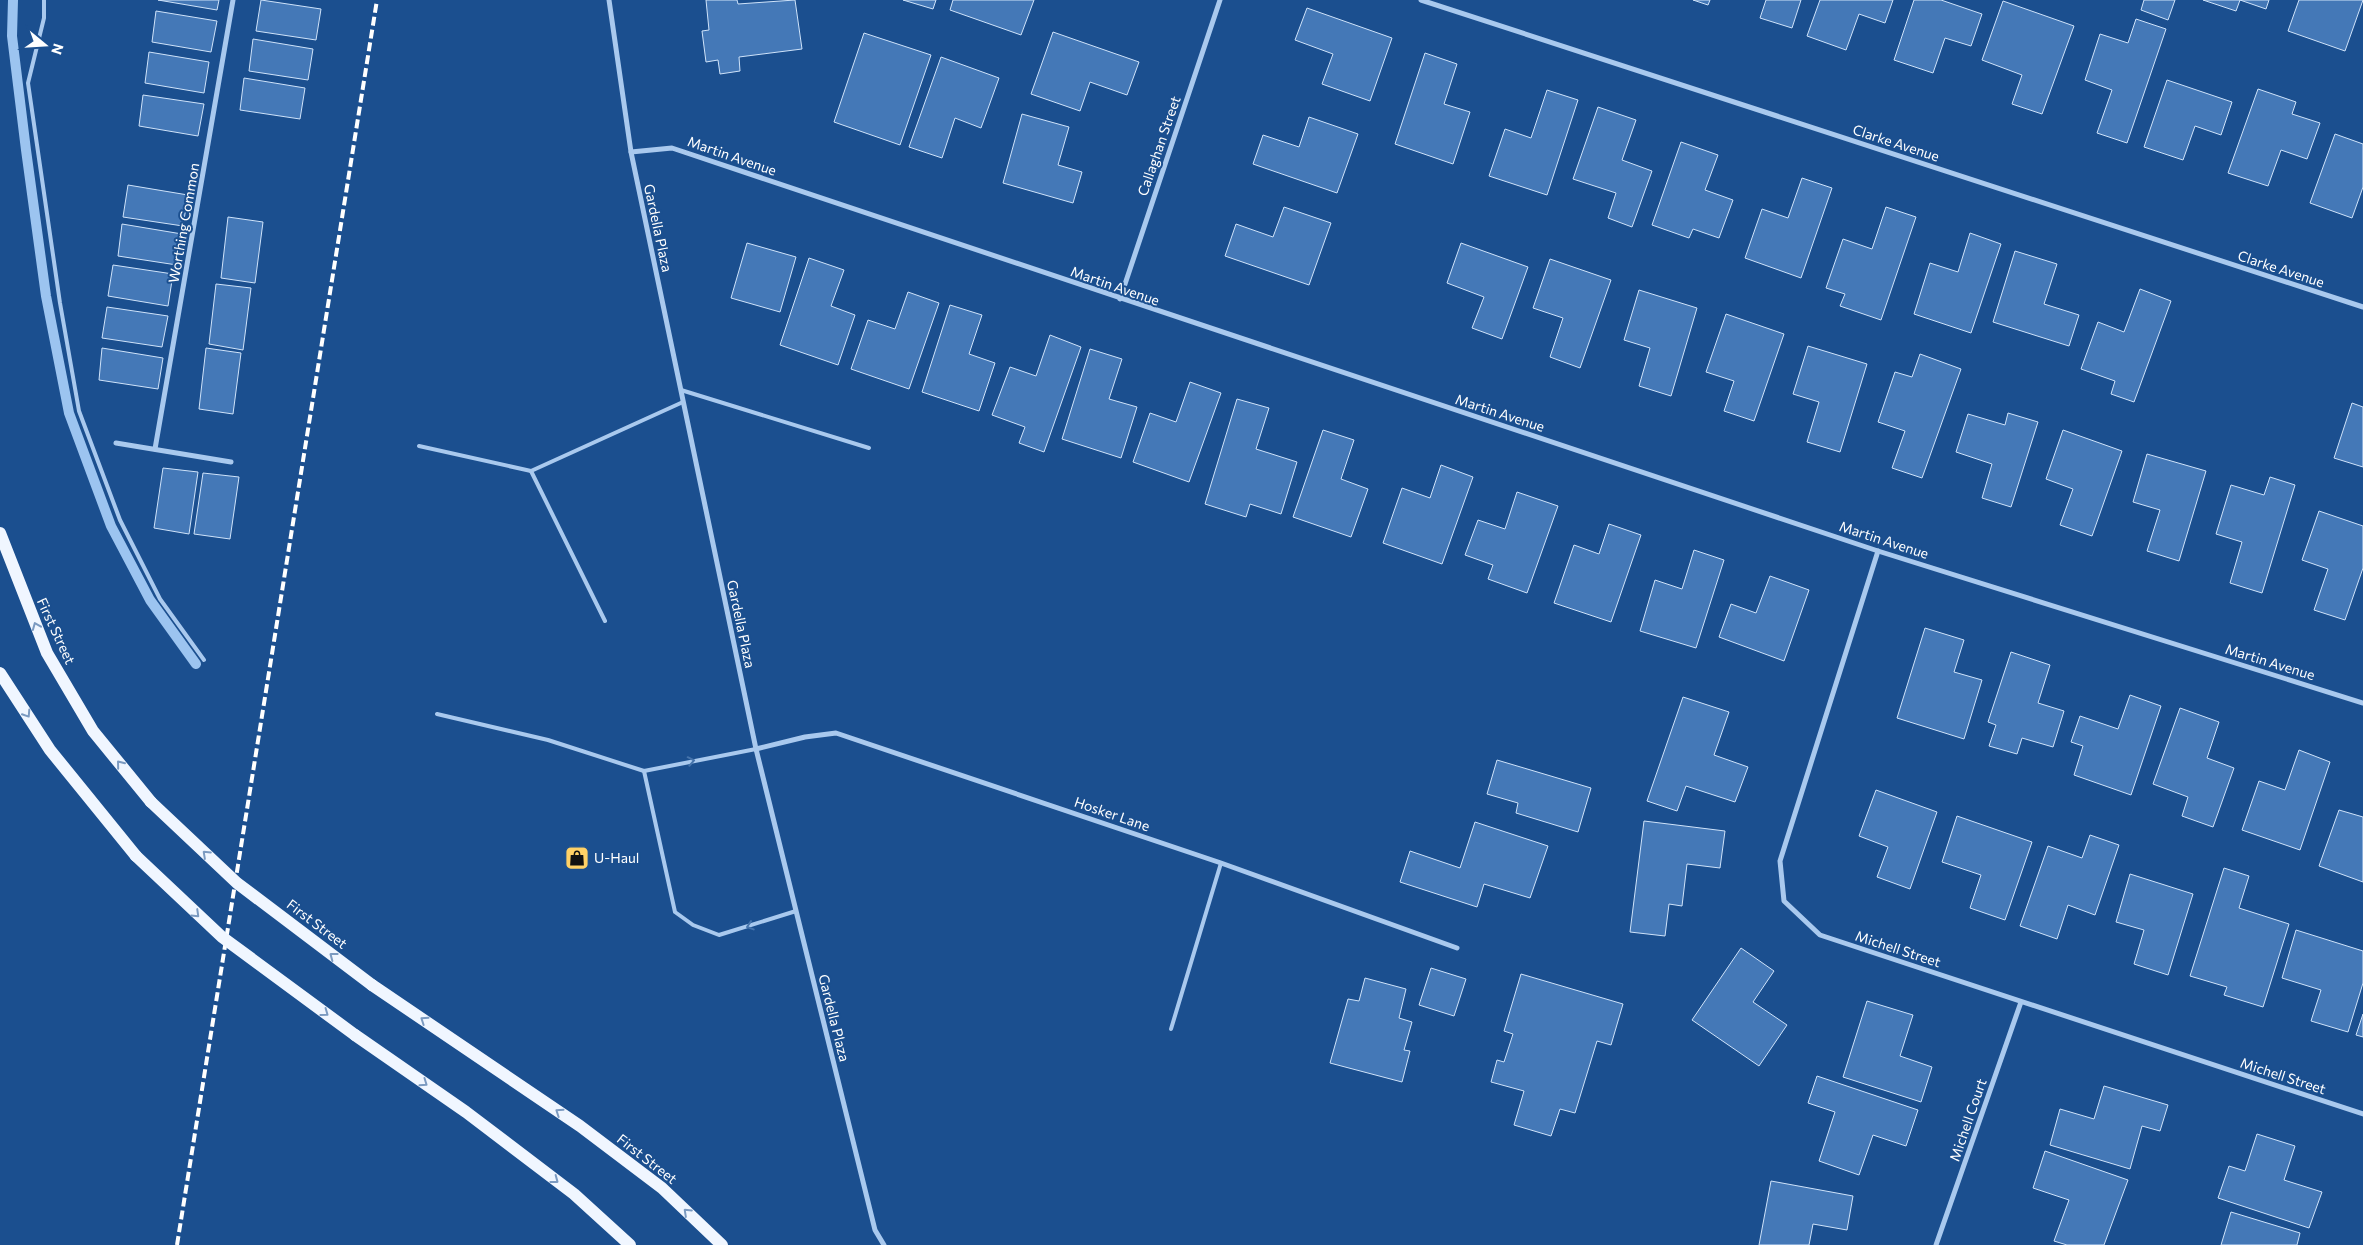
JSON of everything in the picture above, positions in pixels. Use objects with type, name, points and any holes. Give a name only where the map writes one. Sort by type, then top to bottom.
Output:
[{"type":"main road","name":"First Street","points":[[0,533],[3,546],[47,653],[93,731],[151,802],[237,884],[372,985],[580,1126],[662,1188],[722,1245]]},
{"type":"main road","points":[[0,673],[50,750],[136,856],[222,937],[355,1036],[466,1112],[566,1188],[630,1245]]},
{"type":"street","name":"Worthing Common","points":[[156,449],[233,0]]},
{"type":"street","name":"Gardella Plaza","points":[[609,0],[631,152],[756,748],[875,1230],[884,1245]]},
{"type":"street","name":"Callaghan Street","points":[[1120,299],[1220,0]]},
{"type":"street","name":"Clarke Avenue","points":[[1421,0],[2363,307]]},
{"type":"street","name":"Martin Avenue","points":[[631,152],[672,148],[1878,551],[2363,703]]},
{"type":"street","points":[[116,443],[231,462]]},
{"type":"street","name":"Michell Street","points":[[1878,551],[1780,861],[1784,901],[1820,935],[2363,1114]]},
{"type":"street","name":"Hosker Lane","points":[[756,748],[806,737],[836,733],[1221,862],[1456,948]]},
{"type":"street","name":"Michell Court","points":[[1936,1245],[2021,1002]]},
{"type":"lane","points":[[44,0],[44,18],[28,83],[60,303],[79,411],[120,520],[160,599],[204,660]]},
{"type":"lane","points":[[681,390],[869,448]]},
{"type":"lane","points":[[419,446],[531,470],[683,402]]},
{"type":"lane","points":[[531,470],[606,621]]},
{"type":"lane","points":[[437,714],[548,740],[644,770],[756,748]]},
{"type":"lane","points":[[644,770],[676,912],[693,925],[719,935],[796,911]]},
{"type":"lane","points":[[1171,1029],[1221,862]]},
{"type":"building","points":[[158,0],[219,0],[217,10]]},
{"type":"building","points":[[261,0],[321,9],[316,40],[256,31]]},
{"type":"building","points":[[706,0],[737,0],[738,4],[795,0],[802,49],[739,57],[740,71],[720,74],[718,60],[706,62],[702,31],[709,30]]},
{"type":"building","points":[[903,0],[936,0],[933,9]]},
{"type":"building","points":[[953,0],[1034,0],[1021,35],[950,10]]},
{"type":"building","points":[[1693,0],[1710,0],[1708,5]]},
{"type":"building","points":[[1766,0],[1801,0],[1792,28],[1760,18]]},
{"type":"building","points":[[1820,0],[1893,0],[1885,23],[1859,14],[1846,50],[1807,36]]},
{"type":"building","points":[[1914,0],[1941,0],[1982,14],[1971,46],[1945,38],[1933,73],[1894,60]]},
{"type":"building","points":[[2144,0],[2175,0],[2168,20],[2141,10]]},
{"type":"building","points":[[2203,0],[2240,0],[2236,11]]},
{"type":"building","points":[[2240,0],[2269,0],[2266,9]]},
{"type":"building","points":[[2299,0],[2363,0],[2345,51],[2288,31]]},
{"type":"building","points":[[2003,1],[2074,26],[2042,114],[2012,104],[2022,75],[1982,60]]},
{"type":"building","points":[[1307,8],[1392,38],[1370,101],[1322,84],[1333,54],[1295,40]]},
{"type":"building","points":[[156,11],[217,21],[211,52],[152,42]]},
{"type":"building","points":[[2136,19],[2166,29],[2127,143],[2097,133],[2112,90],[2085,80],[2100,34],[2128,43]]},
{"type":"building","points":[[1053,32],[1139,62],[1127,95],[1090,82],[1080,111],[1031,94]]},
{"type":"building","points":[[864,33],[931,55],[900,145],[834,122]]},
{"type":"building","points":[[253,39],[313,49],[308,80],[249,71]]},
{"type":"building","points":[[149,52],[209,62],[204,93],[145,83]]},
{"type":"building","points":[[1425,53],[1457,64],[1444,104],[1470,112],[1453,164],[1395,144]]},
{"type":"building","points":[[941,57],[999,78],[981,128],[955,118],[942,158],[909,147]]},
{"type":"building","points":[[244,78],[305,88],[300,119],[240,110]]},
{"type":"building","points":[[2167,80],[2232,102],[2221,135],[2195,126],[2183,160],[2144,147]]},
{"type":"building","points":[[2258,89],[2296,102],[2292,114],[2320,123],[2307,159],[2281,150],[2268,186],[2228,173]]},
{"type":"building","points":[[1547,90],[1578,100],[1547,195],[1489,176],[1505,129],[1531,138]]},
{"type":"building","points":[[143,95],[204,104],[198,136],[139,126]]},
{"type":"building","points":[[1598,107],[1636,120],[1622,160],[1652,171],[1632,227],[1608,218],[1616,193],[1573,179]]},
{"type":"building","points":[[1022,114],[1069,127],[1058,165],[1082,172],[1073,203],[1003,183]]},
{"type":"building","points":[[1309,117],[1358,134],[1337,193],[1253,164],[1263,135],[1299,147]]},
{"type":"building","points":[[2335,134],[2363,144],[2363,187],[2352,218],[2310,203]]},
{"type":"building","points":[[1681,142],[1718,155],[1705,190],[1733,200],[1719,238],[1693,229],[1689,238],[1652,225]]},
{"type":"building","points":[[1802,178],[1832,188],[1801,278],[1745,258],[1762,209],[1788,218]]},
{"type":"building","points":[[128,185],[188,195],[183,226],[123,217]]},
{"type":"building","points":[[1284,207],[1331,223],[1309,285],[1225,256],[1236,224],[1273,237]]},
{"type":"building","points":[[1886,207],[1916,217],[1881,320],[1840,306],[1845,294],[1826,288],[1843,239],[1872,249]]},
{"type":"building","points":[[228,217],[263,222],[255,283],[221,278]]},
{"type":"building","points":[[122,224],[182,234],[177,265],[118,256]]},
{"type":"building","points":[[1970,233],[2001,244],[1971,333],[1914,314],[1930,263],[1958,272]]},
{"type":"building","points":[[747,243],[796,257],[780,312],[731,298]]},
{"type":"building","points":[[1461,243],[1528,267],[1502,339],[1472,328],[1484,297],[1447,283]]},
{"type":"building","points":[[2015,251],[2057,264],[2044,304],[2079,315],[2069,346],[1993,322]]},
{"type":"building","points":[[809,258],[844,270],[831,306],[855,315],[838,365],[780,345]]},
{"type":"building","points":[[1550,259],[1611,280],[1580,368],[1550,357],[1563,318],[1533,308]]},
{"type":"building","points":[[113,265],[173,274],[168,306],[108,296]]},
{"type":"building","points":[[216,284],[251,288],[243,350],[209,344]]},
{"type":"building","points":[[2140,289],[2171,301],[2134,402],[2111,394],[2115,381],[2081,369],[2098,322],[2124,332]]},
{"type":"building","points":[[1639,290],[1697,308],[1671,396],[1639,386],[1650,348],[1624,340]]},
{"type":"building","points":[[908,292],[939,303],[909,389],[851,369],[868,320],[895,329]]},
{"type":"building","points":[[950,305],[982,315],[969,354],[995,363],[979,411],[922,392]]},
{"type":"building","points":[[107,307],[168,316],[162,347],[102,338]]},
{"type":"building","points":[[1726,314],[1784,334],[1754,421],[1724,411],[1734,381],[1706,372]]},
{"type":"building","points":[[1050,335],[1081,347],[1044,452],[1019,443],[1025,427],[992,415],[1010,367],[1036,376]]},
{"type":"building","points":[[1808,346],[1867,364],[1840,452],[1807,442],[1819,402],[1793,394]]},
{"type":"building","points":[[102,348],[163,358],[158,389],[99,380]]},
{"type":"building","points":[[206,348],[241,353],[233,414],[199,409]]},
{"type":"building","points":[[1090,349],[1122,359],[1109,399],[1137,407],[1121,458],[1062,439]]},
{"type":"building","points":[[1920,354],[1961,369],[1922,478],[1892,468],[1905,431],[1878,422],[1895,372],[1912,377]]},
{"type":"building","points":[[1190,382],[1221,393],[1189,482],[1133,462],[1150,413],[1176,422]]},
{"type":"building","points":[[1237,399],[1269,408],[1256,449],[1297,462],[1281,514],[1250,504],[1246,517],[1205,504]]},
{"type":"building","points":[[2352,403],[2363,407],[2363,467],[2334,458]]},
{"type":"building","points":[[2008,413],[2038,422],[2011,507],[1982,498],[1992,464],[1956,452],[1968,414],[2005,425]]},
{"type":"building","points":[[1323,430],[1354,440],[1341,479],[1368,489],[1351,537],[1293,517]]},
{"type":"building","points":[[2063,430],[2122,451],[2092,536],[2060,525],[2073,489],[2046,479]]},
{"type":"building","points":[[2147,454],[2206,471],[2179,561],[2147,551],[2160,510],[2133,502]]},
{"type":"building","points":[[1441,465],[1473,477],[1442,564],[1383,543],[1402,488],[1430,498]]},
{"type":"building","points":[[163,468],[198,472],[189,534],[154,528]]},
{"type":"building","points":[[203,473],[239,477],[230,539],[194,534]]},
{"type":"building","points":[[2270,477],[2295,485],[2262,593],[2230,583],[2242,542],[2216,534],[2231,485],[2264,495]]},
{"type":"building","points":[[1517,492],[1558,506],[1527,593],[1488,579],[1493,565],[1465,555],[1478,520],[1505,529]]},
{"type":"building","points":[[2319,511],[2363,526],[2363,568],[2345,620],[2314,610],[2328,569],[2302,560]]},
{"type":"building","points":[[1609,524],[1641,535],[1611,622],[1554,603],[1574,545],[1599,554]]},
{"type":"building","points":[[1694,550],[1724,560],[1696,648],[1640,631],[1655,580],[1682,589]]},
{"type":"building","points":[[1770,576],[1809,590],[1784,661],[1719,637],[1731,604],[1756,613]]},
{"type":"building","points":[[1925,628],[1964,640],[1954,672],[1982,680],[1964,739],[1897,718]]},
{"type":"building","points":[[2011,652],[2050,665],[2038,703],[2064,711],[2053,747],[2022,738],[2017,754],[1989,746],[1996,725],[1988,722]]},
{"type":"building","points":[[2130,695],[2161,706],[2131,795],[2074,775],[2083,746],[2071,742],[2080,716],[2118,729]]},
{"type":"building","points":[[1683,697],[1729,712],[1714,755],[1748,767],[1735,802],[1686,786],[1677,811],[1647,801]]},
{"type":"building","points":[[2180,708],[2219,722],[2207,758],[2234,768],[2213,827],[2182,816],[2188,797],[2153,784]]},
{"type":"building","points":[[2299,750],[2330,762],[2300,850],[2242,830],[2259,781],[2285,790]]},
{"type":"building","points":[[1497,760],[1591,788],[1578,832],[1516,813],[1518,803],[1487,794]]},
{"type":"building","points":[[1876,790],[1937,812],[1910,889],[1877,877],[1888,847],[1859,836]]},
{"type":"building","points":[[2339,810],[2363,817],[2363,882],[2319,866]]},
{"type":"building","points":[[1957,816],[2032,842],[2005,920],[1970,908],[1981,875],[1942,862]]},
{"type":"building","points":[[1644,821],[1725,831],[1720,868],[1687,864],[1682,906],[1669,904],[1665,936],[1630,932]]},
{"type":"building","points":[[1475,822],[1548,846],[1530,898],[1484,884],[1477,907],[1400,882],[1410,851],[1460,868]]},
{"type":"building","points":[[2090,835],[2119,845],[2095,915],[2068,905],[2057,939],[2020,926],[2048,846],[2082,858]]},
{"type":"building","points":[[2224,868],[2249,876],[2239,908],[2289,924],[2263,1007],[2224,995],[2227,987],[2190,976]]},
{"type":"building","points":[[2130,874],[2193,894],[2168,975],[2134,964],[2144,930],[2116,922]]},
{"type":"building","points":[[2296,930],[2363,951],[2363,983],[2348,1032],[2311,1021],[2321,990],[2282,978]]},
{"type":"building","points":[[1741,948],[1774,971],[1753,1002],[1787,1025],[1759,1066],[1692,1020]]},
{"type":"building","points":[[1431,968],[1466,979],[1454,1016],[1419,1005]]},
{"type":"building","points":[[1521,974],[1623,1004],[1611,1045],[1597,1041],[1575,1113],[1560,1109],[1551,1136],[1514,1125],[1524,1091],[1491,1082],[1497,1060],[1504,1062],[1513,1034],[1504,1031]]},
{"type":"building","points":[[1365,978],[1406,989],[1399,1018],[1412,1022],[1404,1050],[1410,1051],[1402,1082],[1330,1063],[1348,999],[1359,1001]]},
{"type":"building","points":[[1867,1001],[1913,1015],[1900,1056],[1932,1067],[1921,1102],[1843,1077]]},
{"type":"building","points":[[2363,1014],[2363,1037],[2356,1035]]},
{"type":"building","points":[[1817,1076],[1918,1110],[1906,1146],[1873,1135],[1859,1175],[1819,1161],[1835,1112],[1808,1103]]},
{"type":"building","points":[[2104,1086],[2168,1105],[2160,1131],[2142,1126],[2130,1169],[2050,1145],[2060,1109],[2094,1119]]},
{"type":"building","points":[[2257,1134],[2295,1146],[2284,1180],[2322,1192],[2309,1228],[2218,1198],[2229,1166],[2245,1171]]},
{"type":"building","points":[[2045,1151],[2128,1180],[2104,1245],[2067,1245],[2054,1241],[2069,1200],[2033,1188]]},
{"type":"building","points":[[1771,1181],[1853,1196],[1847,1230],[1813,1224],[1809,1245],[1759,1245]]},
{"type":"building","points":[[2231,1212],[2300,1233],[2297,1245],[2221,1245]]},
{"type":"waterway","points":[[13,0],[12,36],[26,150],[46,296],[69,413],[111,526],[150,600],[196,664]]},
{"type":"railway","points":[[177,1245],[377,0]]},
{"type":"place","name":"U-Haul","points":[[577,858]]}]
